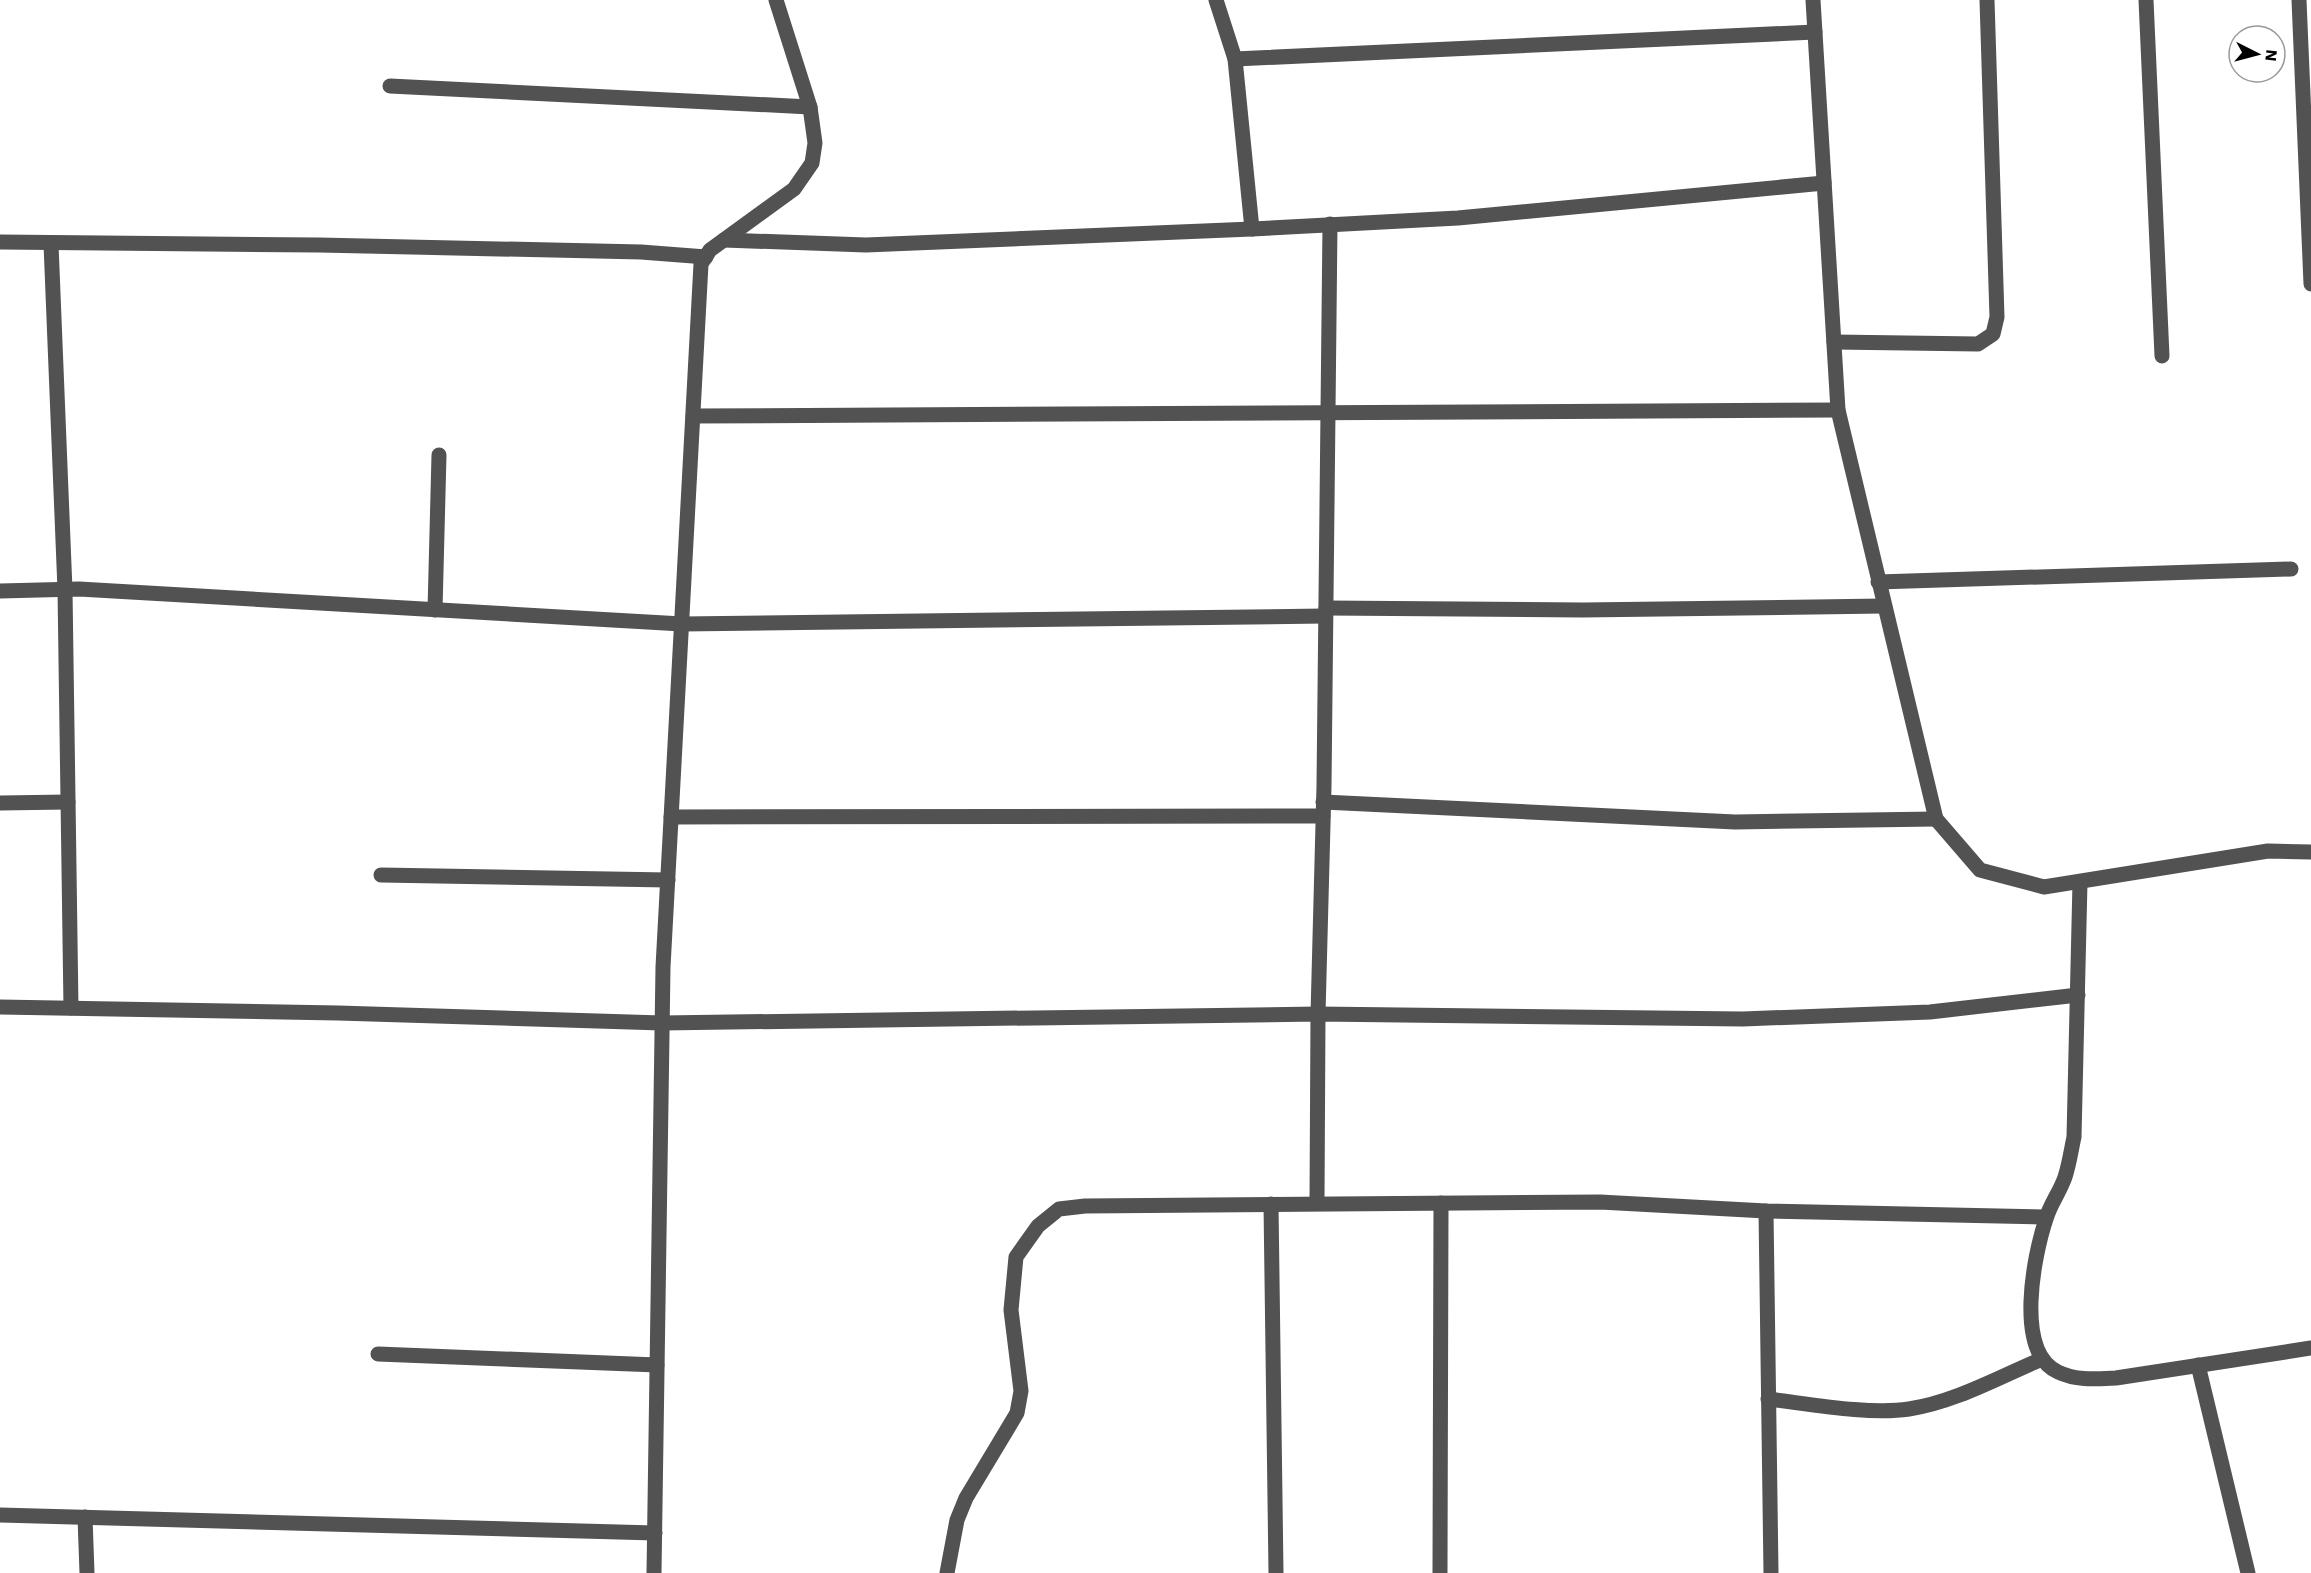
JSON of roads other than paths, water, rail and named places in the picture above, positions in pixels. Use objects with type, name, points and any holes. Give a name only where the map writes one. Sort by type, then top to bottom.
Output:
[{"type":"street","points":[[654,1573],[662,1023],[701,264],[710,250],[794,189],[812,163],[815,143],[810,107],[776,0]]},
{"type":"street","points":[[1216,0],[1235,59],[1252,229]]},
{"type":"street","points":[[1813,0],[1838,410],[1936,819],[1980,870],[2044,887],[2268,851],[2311,852]]},
{"type":"street","points":[[1834,342],[1978,344],[1993,334],[1997,316],[1986,0]]},
{"type":"street","points":[[2146,0],[2162,356]]},
{"type":"street","points":[[2300,0],[2311,284]]},
{"type":"street","points":[[1235,59],[1815,32]]},
{"type":"street","points":[[390,86],[810,107]]},
{"type":"street","points":[[724,240],[866,245],[1252,229],[1458,218],[1824,183]]},
{"type":"street","points":[[1317,1203],[1330,224]]},
{"type":"street","points":[[0,242],[319,245],[642,252],[706,257]]},
{"type":"street","points":[[51,244],[65,590],[71,1008]]},
{"type":"street","points":[[693,416],[1838,410]]},
{"type":"street","points":[[435,610],[439,455]]},
{"type":"street","points":[[1878,582],[2291,568]]},
{"type":"street","points":[[0,591],[65,590],[682,624],[1325,612],[1884,606]]},
{"type":"street","points":[[0,803],[68,802]]},
{"type":"street","points":[[671,817],[1323,809],[1735,822],[1936,819]]},
{"type":"street","points":[[381,875],[668,880]]},
{"type":"street","points":[[2080,882],[2074,1137],[2065,1179],[2046,1216],[2037,1251],[2031,1297],[2032,1336],[2042,1359],[2056,1372],[2084,1380],[2116,1378],[2311,1348]]},
{"type":"street","points":[[0,1007],[662,1023],[1318,1014],[1743,1019],[1930,1012],[2078,995]]},
{"type":"street","points":[[947,1573],[957,1520],[966,1498],[1017,1413],[1021,1391],[1011,1310],[1016,1257],[1038,1226],[1059,1209],[1085,1206],[1600,1202],[1766,1211],[2046,1216]]},
{"type":"street","points":[[1440,1573],[1441,1203]]},
{"type":"street","points":[[1271,1204],[1276,1573]]},
{"type":"street","points":[[1766,1211],[1771,1573]]},
{"type":"street","points":[[378,1354],[657,1365]]},
{"type":"street","points":[[1768,1399],[1881,1411],[1910,1409],[1946,1399],[2042,1359]]},
{"type":"street","points":[[2198,1365],[2248,1573]]},
{"type":"street","points":[[0,1515],[655,1533]]},
{"type":"street","points":[[85,1517],[87,1573]]}]
